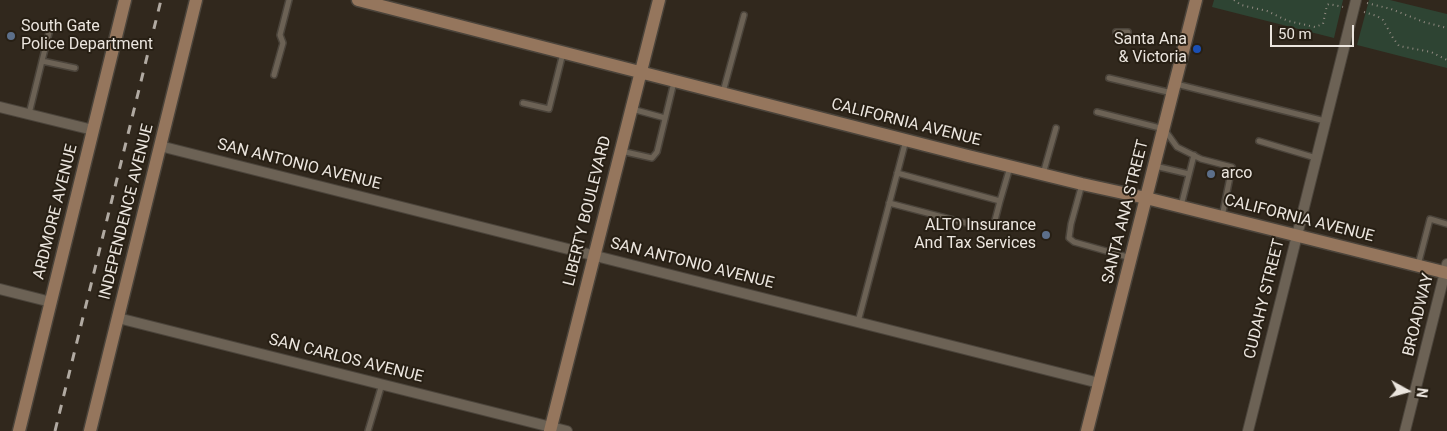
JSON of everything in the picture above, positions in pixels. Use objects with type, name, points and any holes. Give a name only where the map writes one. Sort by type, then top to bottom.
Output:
[{"type":"street","name":"ARDMORE AVENUE","points":[[19,431],[125,0]]},
{"type":"street","name":"INDEPENDENCE AVENUE","points":[[90,431],[196,0]]},
{"type":"street","name":"LIBERTY BOULEVARD","points":[[550,429],[659,0]]},
{"type":"street","name":"SANTA ANA STREET","points":[[1087,431],[1196,0]]},
{"type":"street","name":"CALIFORNIA AVENUE","points":[[364,1],[1082,184],[1181,206],[1418,266],[1446,270]]},
{"type":"street","name":"CUDAHY STREET","points":[[1248,431],[1326,121],[1361,1]]},
{"type":"street","points":[[0,106],[93,130]]},
{"type":"street","name":"SAN ANTONIO AVENUE","points":[[160,146],[1099,383]]},
{"type":"street","name":"BROADWAY","points":[[1405,431],[1446,270]]},
{"type":"street","points":[[0,289],[51,302]]},
{"type":"street","name":"SAN CARLOS AVENUE","points":[[118,318],[382,384],[550,429],[567,431]]},
{"type":"lane","points":[[274,75],[283,43],[280,35],[289,0]]},
{"type":"lane","points":[[723,93],[744,15]]},
{"type":"lane","points":[[1116,32],[1128,32]]},
{"type":"lane","points":[[29,114],[49,33]]},
{"type":"lane","points":[[523,103],[549,109],[563,52]]},
{"type":"lane","points":[[42,61],[75,68]]},
{"type":"lane","points":[[1109,78],[1174,88],[1326,121]]},
{"type":"lane","points":[[621,151],[652,158],[657,152],[674,81]]},
{"type":"lane","points":[[631,109],[665,118]]},
{"type":"lane","points":[[1097,112],[1164,129],[1177,147],[1202,159],[1232,167],[1222,217]]},
{"type":"lane","points":[[1043,174],[1056,128]]},
{"type":"lane","points":[[858,322],[906,140]]},
{"type":"lane","points":[[1259,141],[1317,158]]},
{"type":"lane","points":[[1181,206],[1194,155]]},
{"type":"lane","points":[[889,203],[981,227],[994,224],[1010,166]]},
{"type":"lane","points":[[1155,166],[1189,174]]},
{"type":"lane","points":[[897,172],[1000,201]]},
{"type":"lane","points":[[1082,184],[1069,238],[1074,242],[1131,258]]},
{"type":"lane","points":[[1418,266],[1430,219],[1447,224]]},
{"type":"lane","points":[[368,431],[382,384]]},
{"type":"path","points":[[1234,0],[1241,5],[1267,11],[1288,21],[1315,27],[1323,24],[1327,5],[1346,8]]},
{"type":"path","points":[[1361,1],[1447,28]]},
{"type":"path","points":[[1362,12],[1377,16],[1383,20],[1399,46],[1431,52],[1447,60]]},
{"type":"green space","points":[[1214,0],[1343,0],[1334,38],[1212,7]]},
{"type":"green space","points":[[1369,0],[1390,0],[1447,14],[1447,68],[1357,45]]},
{"type":"railway","points":[[55,431],[161,0]]},
{"type":"place","name":"South Gate Police Department","points":[[11,36]]},
{"type":"place","name":"Santa Ana & Victoria","points":[[1197,49]]},
{"type":"place","name":"arco","points":[[1211,174]]},
{"type":"place","name":"ALTO Insurance And Tax Services","points":[[1046,235]]}]
